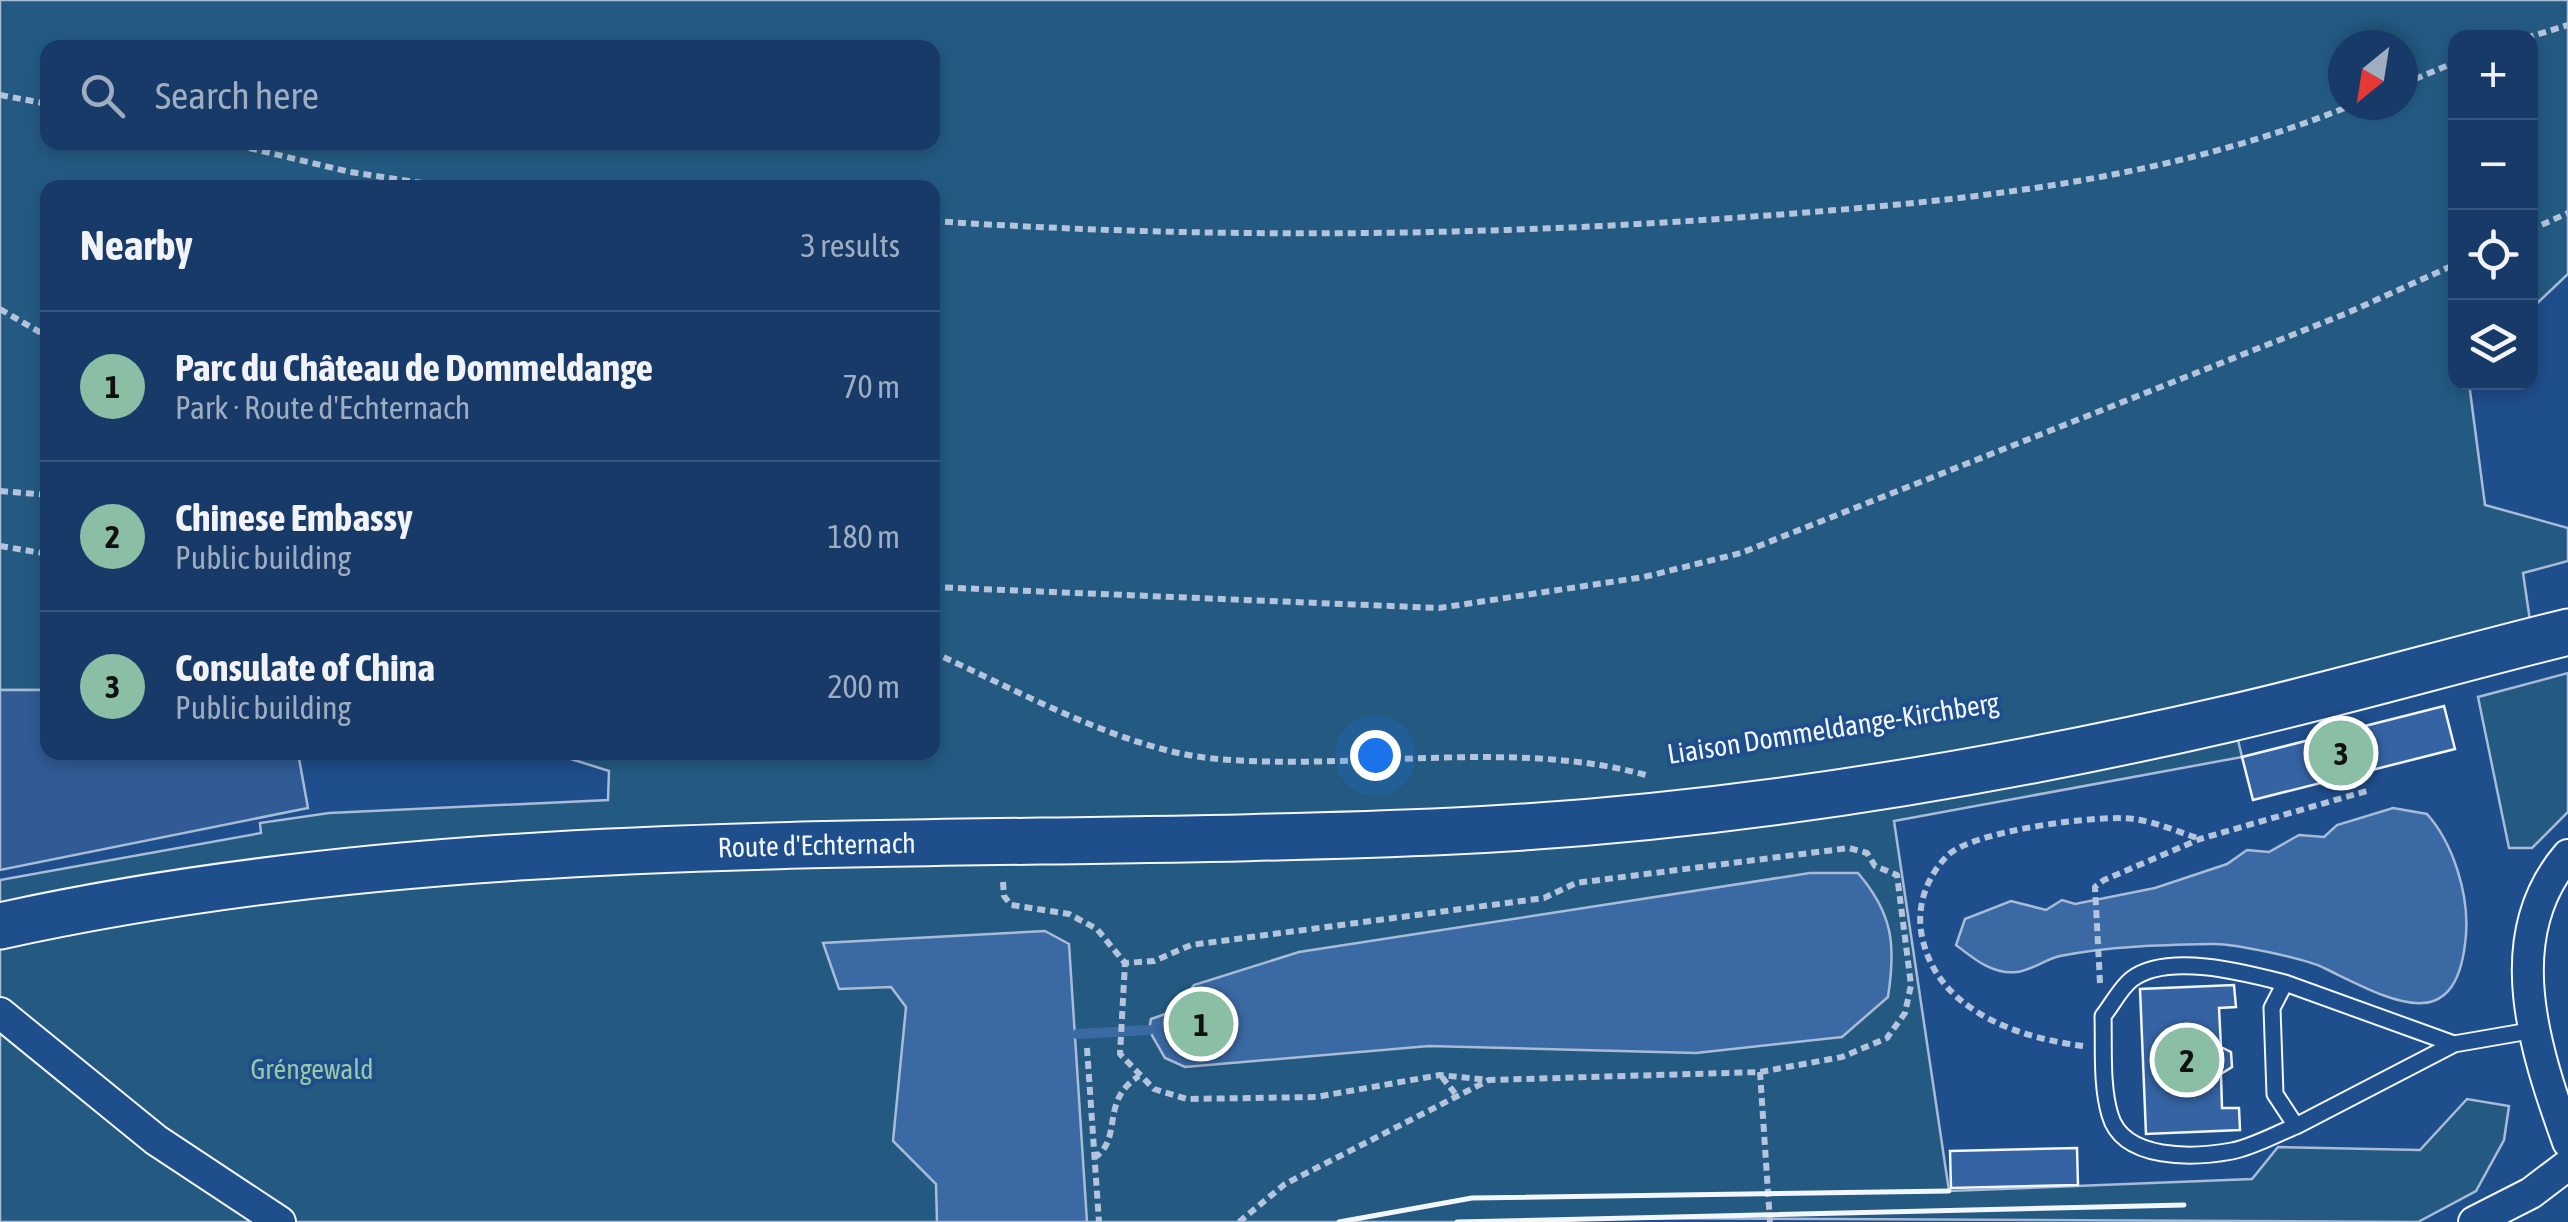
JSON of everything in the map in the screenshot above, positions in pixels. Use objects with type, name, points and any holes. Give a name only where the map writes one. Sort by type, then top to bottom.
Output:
[{"type":"main road","name":"Route d'Echternach","points":[[0,926],[202,887],[486,856],[1458,831],[1648,797],[1927,781],[2233,718],[2568,632]]},
{"type":"street","points":[[2565,863],[2534,911],[2525,960],[2534,1030],[2568,1142]]},
{"type":"street","points":[[0,1013],[156,1140],[280,1222]]},
{"type":"street","points":[[2474,1222],[2531,1192],[2568,1165]]},
{"type":"lane","points":[[2454,1044],[2285,983],[2219,966],[2160,969],[2132,978],[2103,1016],[2110,1118],[2127,1141],[2154,1153],[2232,1151],[2296,1126],[2454,1044],[2534,1030]]},
{"type":"lane","points":[[2285,983],[2272,1008],[2275,1094],[2296,1126]]},
{"type":"path","points":[[2538,35],[2568,26]]},
{"type":"path","points":[[2418,78],[2448,65]]},
{"type":"path","points":[[0,95],[40,102]]},
{"type":"path","points":[[940,222],[1250,236],[1543,232],[1850,210],[2054,186],[2170,165],[2282,134],[2328,115]]},
{"type":"path","points":[[258,150],[402,180]]},
{"type":"path","points":[[2538,226],[2568,212]]},
{"type":"path","points":[[940,588],[1439,608],[1644,578],[1741,553],[2345,314],[2448,268]]},
{"type":"path","points":[[0,309],[40,332]]},
{"type":"path","points":[[0,490],[40,494]]},
{"type":"path","points":[[0,546],[40,553]]},
{"type":"path","name":"Liaison Dommeldange-Kirchberg","points":[[940,655],[1130,738],[1213,759],[1328,763],[1558,759],[1606,764],[1648,797]]},
{"type":"path","points":[[2100,974],[2094,887],[2104,880],[2200,839],[2370,790]]},
{"type":"path","points":[[2104,1048],[2076,1045],[2001,1023],[1968,1008],[1940,985],[1925,954],[1919,917],[1928,882],[1950,852],[1984,837],[2048,824],[2133,818],[2200,839]]},
{"type":"path","points":[[1002,882],[1004,896],[1012,905],[1068,914],[1097,929],[1125,963],[1120,1054],[1154,1089],[1187,1099],[1316,1097],[1440,1076],[1490,1080],[1760,1072],[1842,1057],[1886,1038],[1905,1013],[1911,985],[1898,875],[1876,866],[1866,853],[1849,848],[1576,884],[1544,898],[1191,945],[1154,961],[1125,963]]},
{"type":"path","points":[[1087,1048],[1099,1222]]},
{"type":"path","points":[[1760,1072],[1770,1222]]},
{"type":"path","points":[[1094,1158],[1107,1150],[1119,1092],[1139,1076]]},
{"type":"path","points":[[1440,1076],[1457,1096]]},
{"type":"path","points":[[1239,1222],[1285,1184],[1490,1080]]},
{"type":"green space","name":"Gréngewald","points":[[0,0],[2568,0],[2568,274],[2538,302],[2538,30],[2448,30],[2448,390],[2470,390],[2485,505],[2568,528],[2568,561],[2523,573],[2533,641],[2233,719],[2242,757],[1894,821],[1949,1191],[2252,1179],[2278,1147],[2420,1150],[2467,1099],[2509,1106],[2504,1140],[2476,1191],[2418,1222],[1609,1218],[1548,1222],[0,1222],[0,880],[261,833],[260,823],[329,813],[608,800],[609,771],[574,760],[940,760],[940,180],[40,180],[40,690],[0,690]]},
{"type":"green space","points":[[2568,673],[2568,812],[2532,848],[2509,848],[2478,697]]},
{"type":"shaded area","points":[[0,690],[40,690],[40,760],[299,760],[308,808],[0,870]]},
{"type":"shaded area","points":[[2393,808],[2427,814],[2452,854],[2462,886],[2466,934],[2460,968],[2450,989],[2435,1000],[2416,1003],[2395,999],[2315,964],[2222,944],[2097,950],[2060,956],[2023,971],[2008,972],[1984,965],[1956,945],[1965,919],[2011,901],[2046,910],[2062,900],[2075,904],[2155,888],[2227,864],[2247,850],[2269,852],[2299,835],[2324,837],[2337,825]]},
{"type":"shaded area","points":[[1810,873],[1858,873],[1879,902],[1889,931],[1892,961],[1888,997],[1842,1037],[1696,1053],[1429,1046],[1185,1067],[1165,1058],[1149,1030],[1151,1019],[1174,1011],[1194,985],[1299,952]]},
{"type":"shaded area","points":[[1045,931],[1069,944],[1087,1222],[937,1222],[936,1184],[893,1141],[906,1007],[891,987],[839,989],[823,943]]},
{"type":"building","points":[[2444,706],[2455,749],[2253,800],[2242,757]]},
{"type":"building","points":[[2234,985],[2236,1007],[2219,1008],[2221,1047],[2231,1052],[2232,1067],[2221,1074],[2222,1108],[2239,1108],[2240,1130],[2146,1134],[2140,989]]},
{"type":"building","points":[[2077,1148],[2078,1185],[1951,1188],[1950,1151]]},
{"type":"waterway","points":[[1077,1034],[1149,1030]]},
{"type":"wall","points":[[1339,1222],[1472,1198],[1949,1191]]},
{"type":"wall","points":[[1457,1222],[2184,1205]]},
{"type":"place","name":"Consulate of China","points":[[2341,753]]},
{"type":"place","name":"Parc du Château de Dommeldange","points":[[1201,1024]]},
{"type":"place","name":"Chinese Embassy","points":[[2187,1060]]}]
